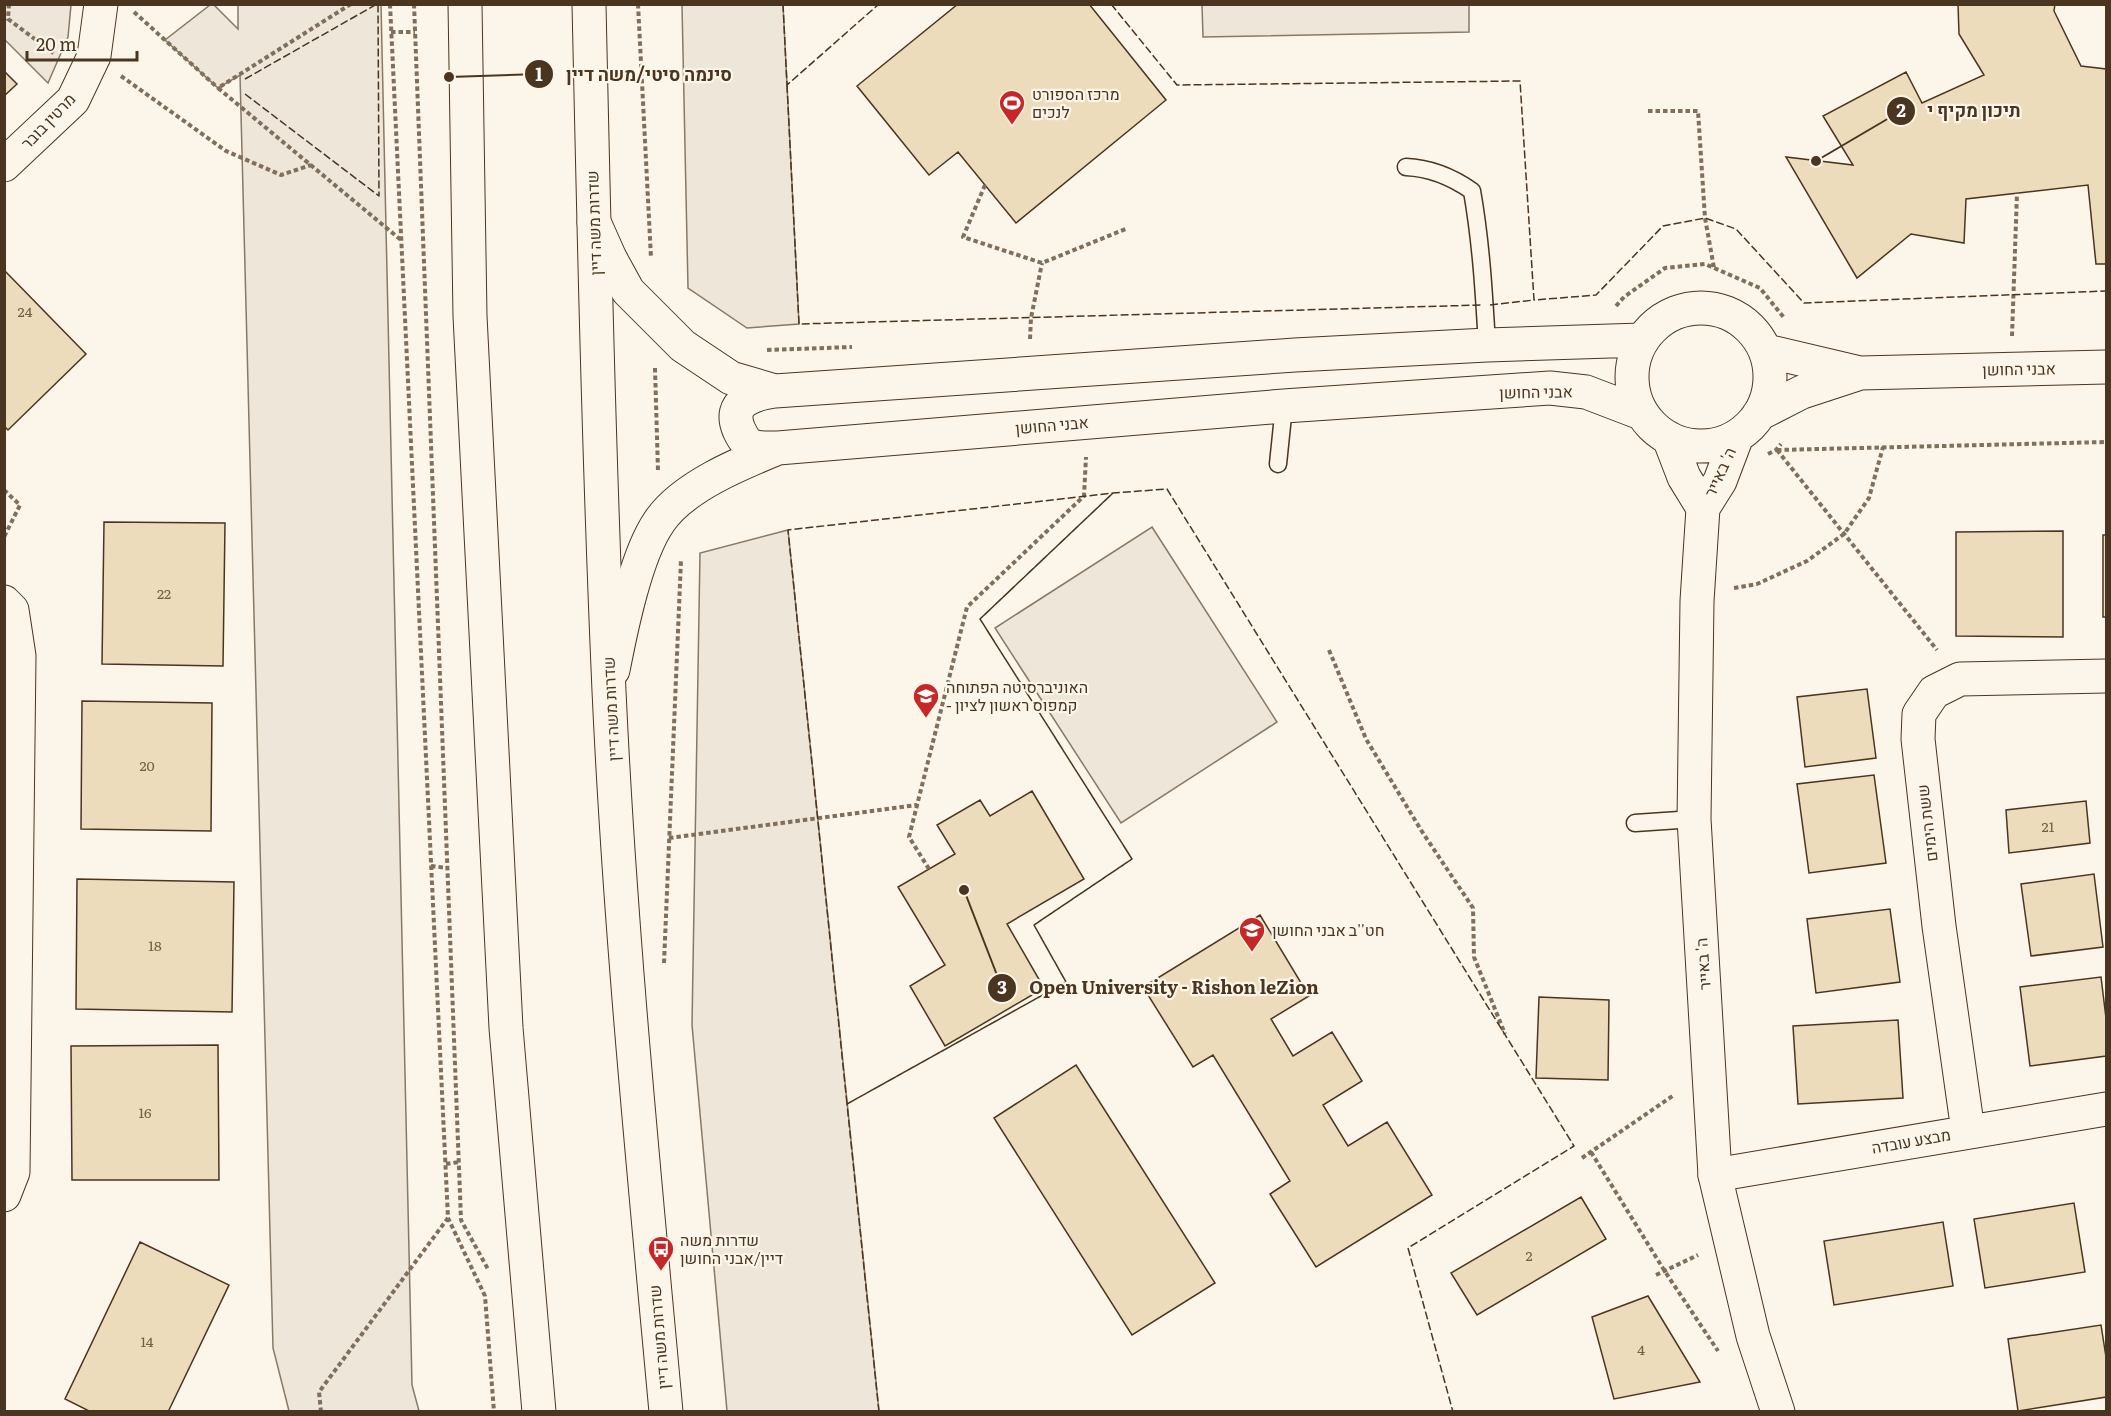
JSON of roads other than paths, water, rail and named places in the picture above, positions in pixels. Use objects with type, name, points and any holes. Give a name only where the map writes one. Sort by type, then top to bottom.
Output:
[{"type":"street","name":"מרטין בובר","points":[[4,165],[73,100],[89,66],[101,4]]},
{"type":"street","points":[[465,4],[470,316],[506,1029],[537,1409]]},
{"type":"street","name":"שדרות משה דיין","points":[[589,4],[609,692],[629,1003],[666,1412]]},
{"type":"street","points":[[594,222],[628,291],[683,346],[731,378],[775,391]]},
{"type":"street","points":[[1696,307],[1718,309],[1738,318],[1754,332],[1766,351],[1770,373],[1768,394],[1748,425],[1726,442],[1705,446],[1686,445],[1669,438],[1641,413],[1634,395],[1632,376],[1634,357],[1642,340],[1656,323],[1675,312],[1696,307]]},
{"type":"street","points":[[778,448],[757,447],[750,445],[744,439],[736,421],[737,412],[747,398],[753,394],[1295,355],[1642,340]]},
{"type":"street","name":"אבני החושן","points":[[1766,351],[1860,373],[2106,367]]},
{"type":"street","name":"אבני החושן","points":[[1748,425],[1802,392],[1860,373]]},
{"type":"street","name":"אבני החושן","points":[[609,692],[630,597],[643,556],[660,520],[678,501],[705,483],[748,460],[778,448],[1284,405],[1550,388],[1586,392],[1641,413]]},
{"type":"street","name":"ה' באייר","points":[[1748,425],[1720,481],[1703,508],[1697,601],[1694,819],[1715,1175],[1754,1336],[1778,1412]]},
{"type":"street","name":"ה' באייר","points":[[1669,438],[1684,477],[1703,508]]},
{"type":"street","points":[[4,602],[12,610],[19,656],[12,1172],[4,1195]]},
{"type":"street","name":"ששת הימים","points":[[1968,1131],[1939,926],[1918,739],[1919,714],[1934,692],[1960,679],[2106,676]]},
{"type":"street","name":"מבצע עובדה","points":[[1715,1175],[2106,1109]]},
{"type":"lane","points":[[1406,167],[1418,167],[1450,177],[1472,190],[1483,270],[1487,345]]},
{"type":"lane","points":[[1278,464],[1284,405]]},
{"type":"lane","points":[[1635,823],[1694,819]]},
{"type":"place","name":"סינמה סיטי/משה דיין","points":[[449,77]]},
{"type":"place","name":"מרכז הספורט לנכים","points":[[1012,126]]},
{"type":"place","name":"תיכון מקיף י","points":[[1816,161]]},
{"type":"place","name":"האוניברסיטה הפתוחה - קמפוס ראשון לציון","points":[[926,719]]},
{"type":"place","name":"Open University - Rishon leZion","points":[[964,890]]},
{"type":"place","name":"חט''ב אבני החושן","points":[[1252,953]]},
{"type":"place","name":"שדרות משה דיין/אבני החושן","points":[[661,1272]]}]
